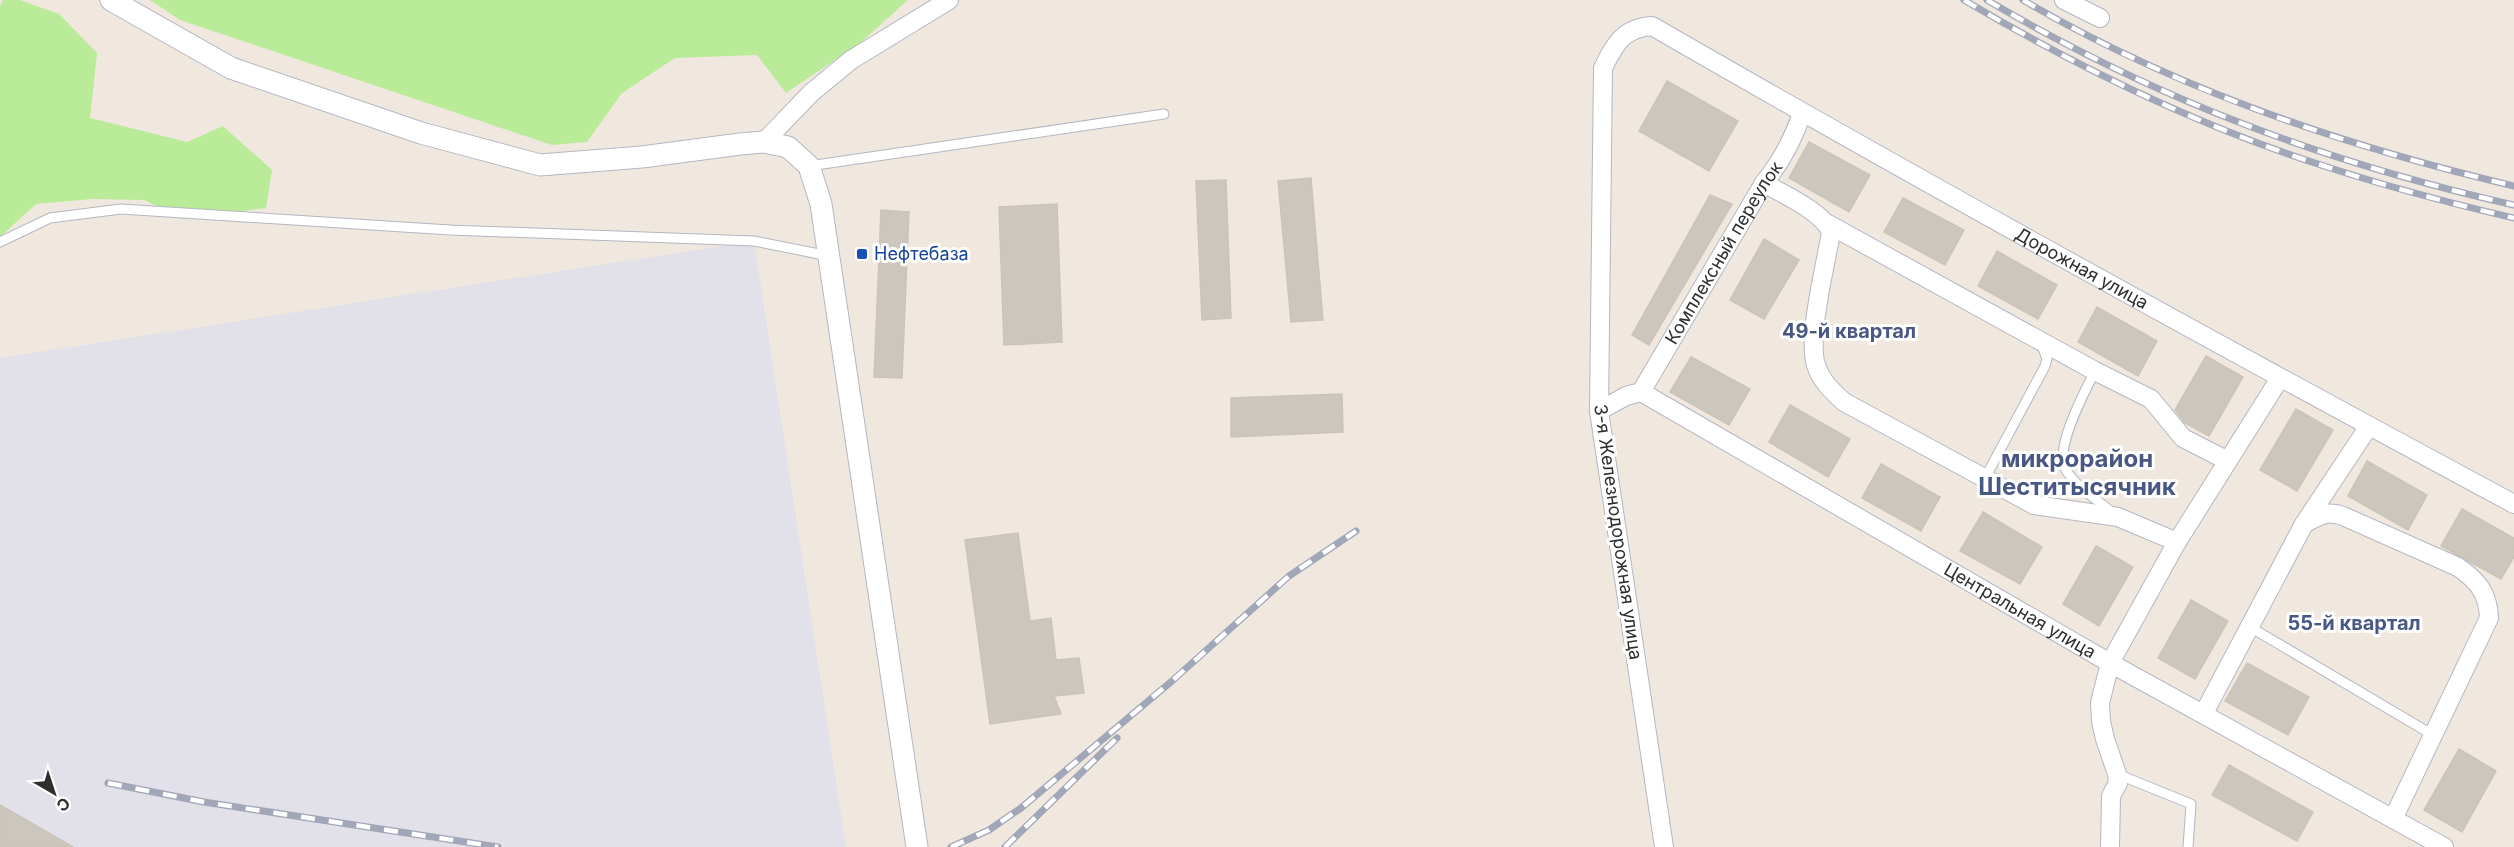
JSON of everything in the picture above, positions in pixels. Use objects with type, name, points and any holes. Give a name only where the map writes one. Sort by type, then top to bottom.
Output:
[{"type":"street","points":[[111,0],[231,68],[420,133],[540,165],[642,157],[764,142],[788,147],[809,166],[821,204],[917,847]]},
{"type":"street","points":[[764,142],[811,93],[851,60],[949,0]]},
{"type":"street","points":[[2064,0],[2100,18]]},
{"type":"street","name":"Дорожная улица","points":[[1652,26],[1802,113],[2280,378],[2514,504]]},
{"type":"street","name":"3-я Железнодорожная улица","points":[[1652,26],[1628,31],[1613,48],[1603,68],[1599,411],[1664,847]]},
{"type":"street","name":"Комплексный переулок","points":[[1641,392],[1764,183],[1781,162],[1793,141],[1802,113]]},
{"type":"street","points":[[1764,183],[1819,216],[1828,224],[2095,371],[2151,399],[2183,438],[2228,461]]},
{"type":"street","points":[[1828,224],[1832,232],[1815,322],[1815,363],[1827,386],[1844,402],[2034,505],[2118,517],[2177,542]]},
{"type":"street","points":[[2110,847],[2111,796],[2118,783],[2100,721],[2100,703],[2110,663],[2177,542],[2280,378]]},
{"type":"street","points":[[1599,411],[1626,396],[1641,392]]},
{"type":"street","name":"Центральная улица","points":[[1641,392],[2110,663],[2444,847]]},
{"type":"street","points":[[2204,713],[2304,524],[2369,426]]},
{"type":"street","points":[[2304,524],[2324,513],[2334,512],[2458,567],[2473,577],[2483,590],[2489,604],[2489,618],[2393,819]]},
{"type":"lane","points":[[809,166],[1164,114]]},
{"type":"lane","points":[[0,242],[50,218],[121,209],[450,230],[754,241],[829,256]]},
{"type":"lane","points":[[1984,478],[2045,366],[2045,352],[2038,339]]},
{"type":"lane","points":[[2095,371],[2073,415],[2062,459],[2065,469],[2072,477],[2118,517]]},
{"type":"lane","points":[[2250,627],[2433,735]]},
{"type":"lane","points":[[2117,774],[2191,804],[2188,847]]},
{"type":"shaded area","points":[[754,241],[846,847],[0,847],[0,358]]},
{"type":"green space","points":[[3,0],[20,0],[59,14],[97,53],[90,118],[187,142],[223,126],[272,170],[266,208],[183,219],[144,200],[92,199],[36,204],[0,237],[0,6]]},
{"type":"green space","points":[[150,0],[908,0],[860,43],[786,93],[757,55],[675,58],[622,93],[587,142],[552,145],[180,20]]},
{"type":"building","points":[[1667,81],[1738,121],[1709,171],[1639,131]]},
{"type":"building","points":[[1809,142],[1870,175],[1849,212],[1789,178]]},
{"type":"building","points":[[1311,178],[1323,320],[1291,322],[1278,181]]},
{"type":"building","points":[[1226,180],[1231,318],[1202,320],[1196,181]]},
{"type":"building","points":[[1710,195],[1732,204],[1649,345],[1632,335]]},
{"type":"building","points":[[1903,198],[1964,230],[1945,265],[1884,232]]},
{"type":"building","points":[[1057,204],[1062,342],[1004,345],[999,207]]},
{"type":"building","points":[[881,210],[909,212],[902,378],[874,377]]},
{"type":"building","points":[[1764,239],[1799,260],[1764,319],[1730,300]]},
{"type":"building","points":[[1997,251],[2057,285],[2038,319],[1978,286]]},
{"type":"building","points":[[2097,307],[2157,341],[2138,376],[2078,342]]},
{"type":"building","points":[[2206,356],[2243,377],[2209,436],[2185,423],[2175,410]]},
{"type":"building","points":[[1691,357],[1750,389],[1729,425],[1670,392]]},
{"type":"building","points":[[1342,394],[1343,432],[1231,437],[1231,398]]},
{"type":"building","points":[[1790,405],[1850,439],[1828,477],[1769,442]]},
{"type":"building","points":[[2296,409],[2333,430],[2297,491],[2260,470]]},
{"type":"building","points":[[2367,461],[2427,495],[2408,530],[2348,496]]},
{"type":"building","points":[[1881,464],[1940,497],[1921,531],[1862,498]]},
{"type":"building","points":[[2462,509],[2514,538],[2514,557],[2501,579],[2441,546]]},
{"type":"building","points":[[1983,512],[2042,547],[2020,584],[1960,551]]},
{"type":"building","points":[[1018,533],[1030,621],[1051,618],[1056,660],[1079,658],[1084,693],[1054,696],[1061,714],[990,724],[965,540]]},
{"type":"building","points":[[2096,546],[2133,567],[2099,626],[2063,604]]},
{"type":"building","points":[[2191,600],[2228,621],[2195,679],[2158,658]]},
{"type":"building","points":[[2247,663],[2309,697],[2288,735],[2225,701]]},
{"type":"building","points":[[2459,749],[2496,771],[2462,832],[2424,810]]},
{"type":"building","points":[[2229,765],[2313,812],[2297,841],[2212,795]]},
{"type":"building","points":[[0,805],[73,847],[0,847]]},
{"type":"railway","points":[[1964,0],[2094,71],[2228,132],[2369,180],[2514,218]]},
{"type":"railway","points":[[1987,0],[2114,68],[2242,124],[2375,169],[2514,205]]},
{"type":"railway","points":[[2023,0],[2080,32],[2140,61],[2261,111],[2387,153],[2514,186]]},
{"type":"railway","points":[[951,847],[989,830],[1021,808],[1172,681],[1289,576],[1356,531]]},
{"type":"railway","points":[[1005,847],[1117,738]]},
{"type":"railway","points":[[108,783],[204,802],[498,847]]},
{"type":"place","name":"Нефтебаза","points":[[862,254]]},
{"type":"district","name":"49-й квартал","points":[[1849,331]]},
{"type":"district","name":"микрорайон Шеститысячник","points":[[2077,473]]},
{"type":"district","name":"55-й квартал","points":[[2354,623]]}]
